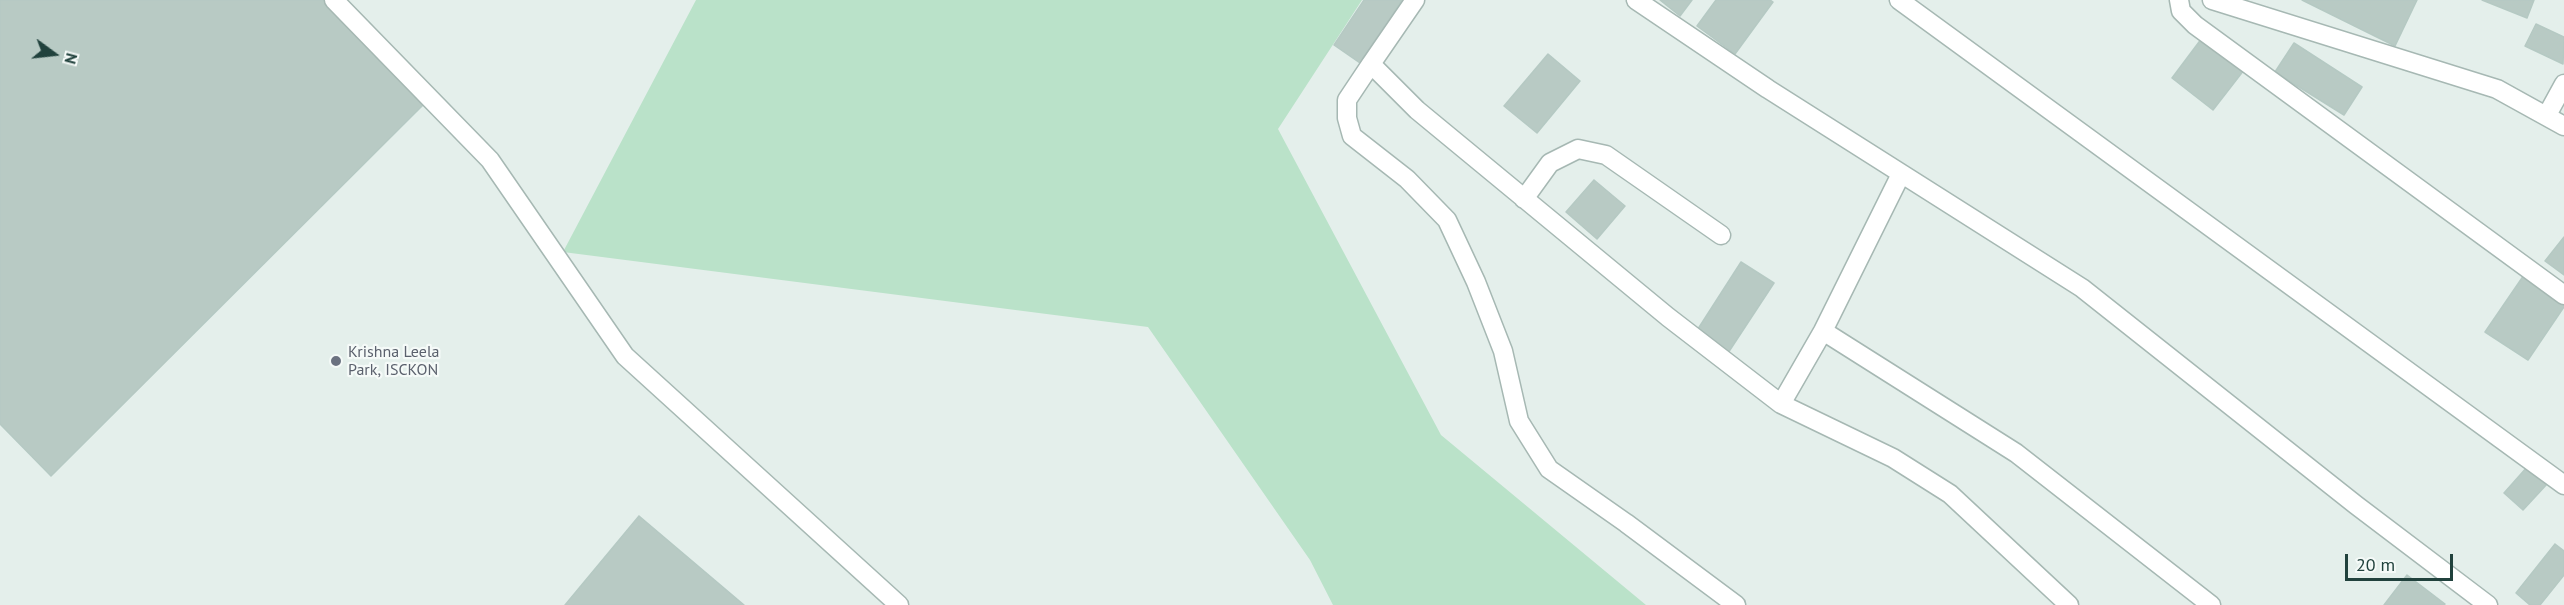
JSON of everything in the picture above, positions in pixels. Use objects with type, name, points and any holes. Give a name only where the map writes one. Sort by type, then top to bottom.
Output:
[{"type":"street","points":[[334,0],[490,160],[625,356],[899,605]]},
{"type":"street","points":[[1415,0],[1347,100],[1347,118],[1352,136],[1407,178],[1447,220],[1476,282],[1503,351],[1519,421],[1549,469],[1736,605]]},
{"type":"street","points":[[1636,0],[1768,89],[2082,288],[2356,505],[2488,605]]},
{"type":"street","points":[[1899,0],[2564,485]]},
{"type":"street","points":[[2179,0],[2181,11],[2194,25],[2564,295]]},
{"type":"street","points":[[2212,0],[2497,89],[2564,126]]},
{"type":"street","points":[[1371,64],[1417,110],[1524,199],[1781,404],[1893,458],[1950,494],[2069,605]]},
{"type":"street","points":[[2547,115],[2564,84]]},
{"type":"street","points":[[1524,199],[1550,163],[1578,149],[1606,155],[1721,235]]},
{"type":"street","points":[[1781,404],[1823,332],[1901,174]]},
{"type":"street","points":[[1823,332],[2016,453],[2211,605]]},
{"type":"green space","points":[[696,0],[1362,0],[1278,129],[1441,435],[1646,605],[1333,605],[1310,560],[1148,327],[563,252]]},
{"type":"building","points":[[0,0],[325,0],[426,102],[51,476],[0,424]]},
{"type":"building","points":[[1364,0],[1402,0],[1360,63],[1334,45]]},
{"type":"building","points":[[1660,0],[1692,0],[1680,16]]},
{"type":"building","points":[[1716,0],[1770,0],[1773,2],[1735,54],[1697,26]]},
{"type":"building","points":[[2302,0],[2417,0],[2395,46]]},
{"type":"building","points":[[2482,0],[2534,0],[2527,18]]},
{"type":"building","points":[[2536,24],[2564,37],[2563,64],[2525,46]]},
{"type":"building","points":[[2202,38],[2244,70],[2213,110],[2172,78]]},
{"type":"building","points":[[2294,43],[2362,87],[2344,115],[2275,72]]},
{"type":"building","points":[[1548,54],[1580,81],[1537,133],[1504,106]]},
{"type":"building","points":[[1594,180],[1625,206],[1597,239],[1566,212]]},
{"type":"building","points":[[2564,237],[2564,275],[2545,261]]},
{"type":"building","points":[[1741,262],[1774,283],[1728,353],[1696,332]]},
{"type":"building","points":[[2524,275],[2564,301],[2564,307],[2528,360],[2485,332]]},
{"type":"building","points":[[2528,466],[2548,483],[2523,510],[2504,493]]},
{"type":"building","points":[[639,516],[744,605],[565,605]]},
{"type":"building","points":[[2555,544],[2564,551],[2564,575],[2540,605],[2530,605],[2516,593]]},
{"type":"building","points":[[2407,575],[2445,604],[2384,605]]},
{"type":"place","name":"Krishna Leela Park, ISCKON","points":[[336,361]]}]
